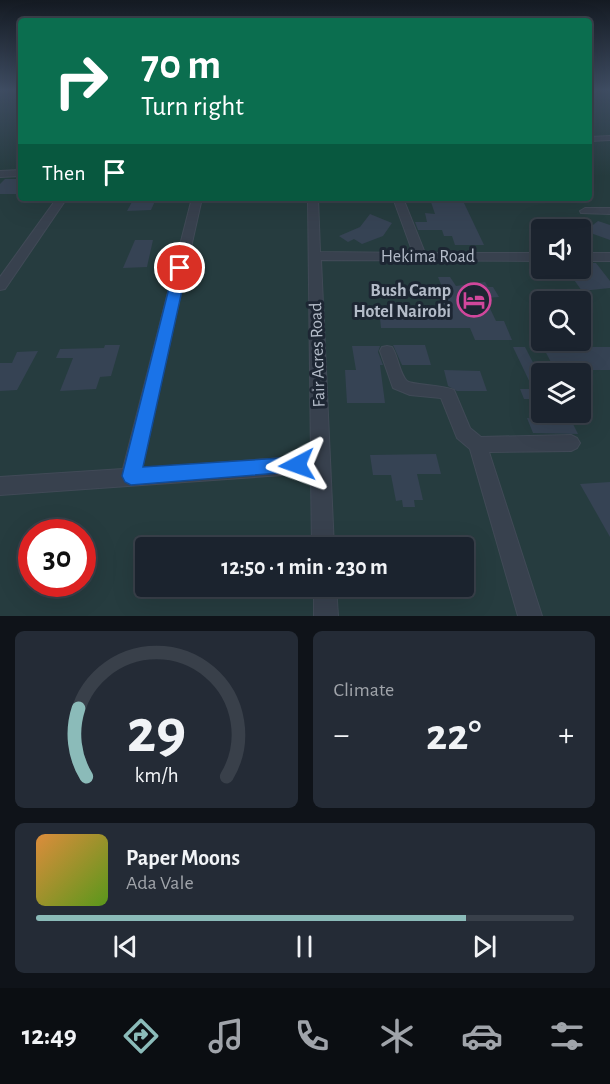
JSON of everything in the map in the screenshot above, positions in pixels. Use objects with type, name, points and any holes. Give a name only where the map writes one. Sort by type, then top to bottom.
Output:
[{"type":"street","points":[[601,127],[610,134]]},
{"type":"street","points":[[592,139],[610,138]]},
{"type":"street","points":[[0,174],[18,173]]},
{"type":"street","points":[[0,286],[60,201]]},
{"type":"street","points":[[131,476],[196,201]]},
{"type":"street","name":"Fair Acres Road","points":[[313,201],[323,537]]},
{"type":"street","points":[[399,201],[420,256]]},
{"type":"street","points":[[585,211],[610,211]]},
{"type":"street","name":"Hekima Road","points":[[314,256],[531,257]]},
{"type":"street","points":[[591,257],[610,257]]},
{"type":"street","points":[[387,351],[399,384],[409,390],[438,390],[448,394],[463,433],[478,445],[530,616]]},
{"type":"street","points":[[478,445],[571,443]]},
{"type":"street","points":[[0,486],[321,464]]},
{"type":"street","points":[[325,597],[326,616]]},
{"type":"green space","points":[[0,118],[18,118],[18,201],[592,201],[592,118],[610,118],[610,616],[0,616]]},
{"type":"building","points":[[5,179],[18,179],[18,194],[0,194],[0,184]]},
{"type":"building","points":[[132,201],[155,201],[151,210],[127,211]]},
{"type":"building","points":[[431,201],[464,203],[484,245],[455,245],[452,236],[444,236],[442,230],[418,230],[415,222],[427,222],[425,213],[435,214]]},
{"type":"building","points":[[370,214],[392,223],[383,236],[362,244],[354,239],[348,242],[339,236],[360,227]]},
{"type":"building","points":[[598,221],[610,225],[610,240],[591,233],[591,226]]},
{"type":"building","points":[[135,240],[153,240],[147,267],[123,268]]},
{"type":"building","points":[[591,263],[596,263],[610,281],[610,288],[582,291],[573,279],[591,279]]},
{"type":"building","points":[[438,277],[450,277],[456,286],[485,282],[488,287],[493,287],[499,297],[485,298],[496,321],[504,321],[512,340],[475,340],[470,328],[381,328],[380,318],[447,318],[441,292],[444,292]]},
{"type":"building","points":[[105,345],[120,345],[111,376],[100,377],[96,389],[60,391],[73,358],[56,358],[60,349],[104,348]]},
{"type":"building","points":[[393,345],[425,345],[431,365],[402,365]]},
{"type":"building","points":[[352,346],[380,346],[378,352],[383,365],[380,365],[385,403],[347,403],[345,370],[356,370]]},
{"type":"building","points":[[513,347],[525,347],[533,363],[531,363],[531,385]]},
{"type":"building","points":[[591,347],[610,347],[610,370],[591,370],[591,363],[551,363],[545,351],[591,351]]},
{"type":"building","points":[[38,351],[17,390],[0,391],[0,363],[12,363],[17,352]]},
{"type":"building","points":[[444,370],[480,371],[487,391],[457,391],[448,386]]},
{"type":"building","points":[[520,389],[531,389],[531,399],[524,399]]},
{"type":"building","points":[[527,418],[531,418],[531,423],[572,423],[578,434],[533,433]]},
{"type":"building","points":[[436,454],[441,474],[417,474],[423,500],[414,500],[415,507],[403,507],[402,500],[396,501],[391,475],[373,475],[370,455]]},
{"type":"building","points":[[610,482],[610,537],[580,484]]},
{"type":"place","name":"Bush Camp Hotel Nairobi","points":[[474,300]]},
{"type":"route","points":[[180,268],[131,476],[297,465]]}]
